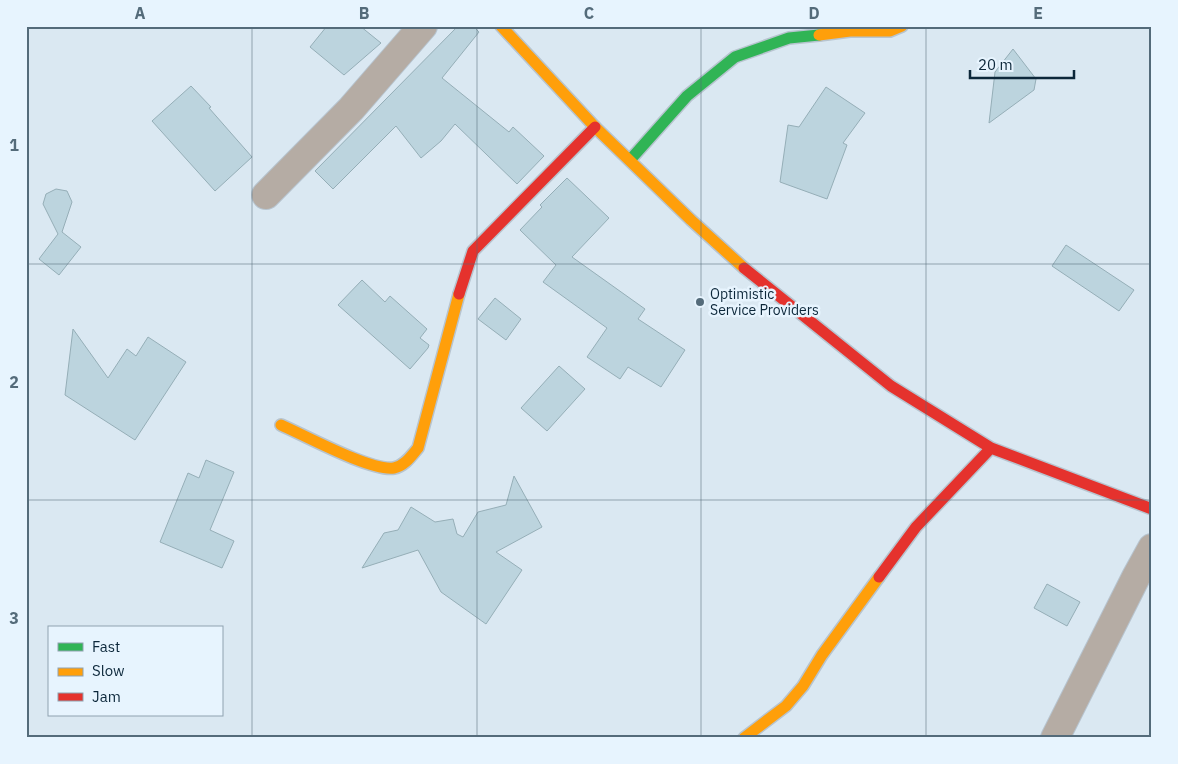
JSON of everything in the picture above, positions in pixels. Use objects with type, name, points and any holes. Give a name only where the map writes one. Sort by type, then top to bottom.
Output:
[{"type":"street","points":[[266,195],[351,108],[423,26]]},
{"type":"street","points":[[501,26],[595,127],[691,220],[740,264],[884,380],[991,448],[1152,509]]},
{"type":"street","points":[[630,160],[687,96],[735,57],[789,38],[850,31],[890,31],[902,26]]},
{"type":"street","points":[[281,424],[349,456],[381,468],[393,469],[405,463],[418,448],[462,277],[473,251],[595,127]]},
{"type":"street","points":[[744,738],[786,706],[803,686],[822,655],[916,527],[991,448]]},
{"type":"street","points":[[1055,738],[1152,548]]},
{"type":"building","points":[[327,26],[360,26],[381,43],[344,75],[310,47]]},
{"type":"building","points":[[458,26],[473,26],[479,32],[442,78],[509,132],[513,127],[544,156],[517,184],[455,124],[441,141],[421,158],[396,126],[333,189],[315,171]]},
{"type":"building","points":[[1013,49],[1036,79],[1034,90],[989,123],[995,72]]},
{"type":"building","points":[[191,86],[252,157],[215,191],[152,121]]},
{"type":"building","points":[[826,87],[865,113],[843,143],[847,145],[827,199],[780,182],[788,125],[799,127]]},
{"type":"building","points":[[567,178],[609,218],[572,257],[645,309],[638,319],[685,350],[661,387],[628,367],[620,379],[587,357],[607,328],[543,282],[556,265],[520,230],[542,207],[540,205]]},
{"type":"building","points":[[56,189],[67,191],[72,202],[62,232],[81,247],[59,275],[39,259],[58,234],[43,204],[46,194]]},
{"type":"building","points":[[1066,245],[1134,290],[1119,311],[1052,266]]},
{"type":"building","points":[[362,280],[385,302],[390,296],[427,329],[420,338],[429,345],[428,348],[410,369],[338,305]]},
{"type":"building","points":[[495,298],[521,319],[506,340],[478,319]]},
{"type":"building","points":[[73,329],[108,378],[127,349],[136,356],[148,337],[186,362],[135,440],[65,395]]},
{"type":"building","points":[[559,366],[585,389],[547,431],[521,408]]},
{"type":"building","points":[[206,460],[234,472],[210,530],[234,541],[222,568],[160,542],[188,473],[199,478]]},
{"type":"building","points":[[514,476],[542,527],[496,552],[522,570],[486,624],[441,592],[418,550],[362,568],[384,533],[398,530],[411,507],[435,522],[453,519],[457,534],[463,537],[478,512],[506,505]]},
{"type":"building","points":[[1047,584],[1080,602],[1067,626],[1034,608]]},
{"type":"traffic: fast","points":[[630,160],[687,96],[735,57],[789,38],[819,35]]},
{"type":"traffic: slow","points":[[501,26],[595,127],[691,220],[744,268]]},
{"type":"traffic: slow","points":[[819,35],[850,31],[890,31],[902,26]]},
{"type":"traffic: slow","points":[[281,425],[338,452],[370,464],[384,468],[394,468],[405,463],[418,448],[459,294]]},
{"type":"traffic: slow","points":[[744,738],[786,706],[803,686],[822,655],[879,577]]},
{"type":"traffic: jam","points":[[459,294],[473,251],[595,127]]},
{"type":"traffic: jam","points":[[744,268],[891,386],[991,448],[1152,509]]},
{"type":"traffic: jam","points":[[879,577],[916,527],[991,448]]},
{"type":"place","name":"Optimistic Service Providers","points":[[700,302]]}]
